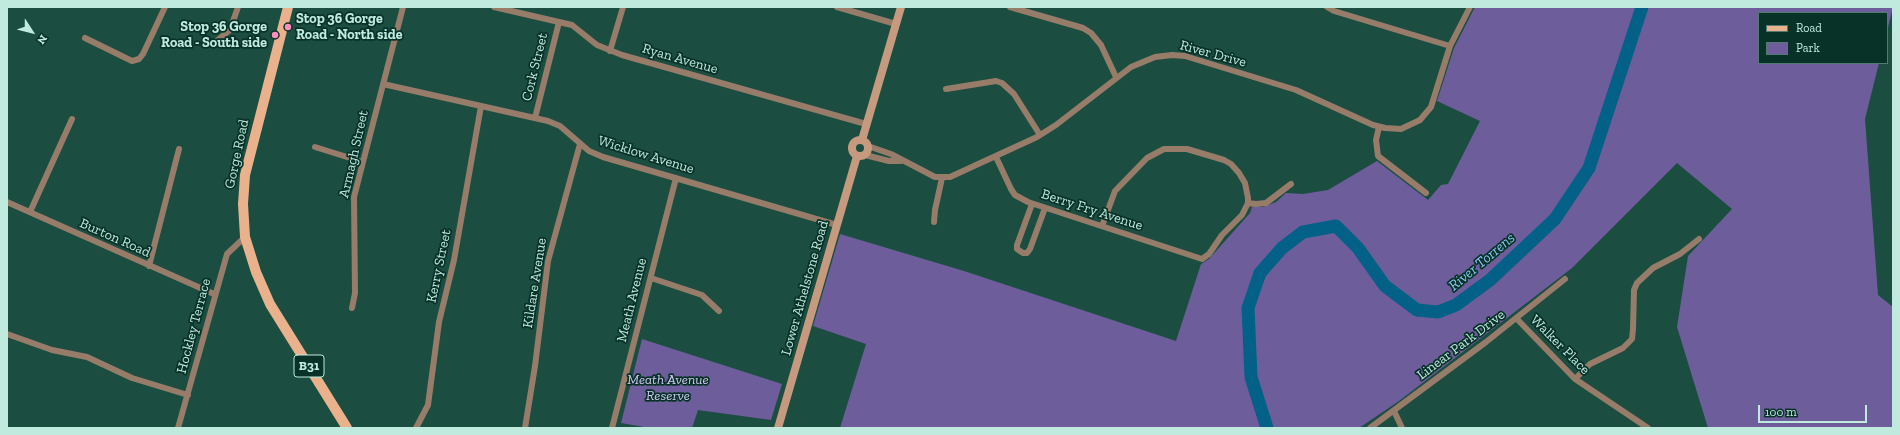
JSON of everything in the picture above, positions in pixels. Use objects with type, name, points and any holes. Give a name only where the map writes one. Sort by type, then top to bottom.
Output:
[{"type":"main road","name":"Gorge Road","points":[[288,7],[245,175],[243,204],[245,238],[256,272],[270,304],[347,428]]},
{"type":"street","points":[[85,38],[132,61],[139,58],[143,54],[165,7]]},
{"type":"street","points":[[214,43],[230,30],[238,7]]},
{"type":"street","name":"Armagh Street","points":[[352,308],[355,293],[354,197],[403,7]]},
{"type":"street","name":"Ryan Avenue","points":[[494,7],[572,25],[590,40],[610,51],[866,124]]},
{"type":"street","points":[[610,51],[622,7]]},
{"type":"street","points":[[837,7],[896,24]]},
{"type":"street","points":[[865,143],[866,124],[901,7]]},
{"type":"street","points":[[1010,7],[1083,28],[1091,33],[1101,45],[1116,77]]},
{"type":"street","points":[[1327,7],[1334,11],[1450,46]]},
{"type":"street","name":"River Drive","points":[[942,178],[950,177],[996,157],[1040,135],[1056,125],[1130,67],[1155,57],[1172,55],[1185,56],[1296,90],[1379,127],[1393,129],[1407,127],[1420,120],[1426,113],[1435,97],[1450,46],[1470,7]]},
{"type":"street","name":"Cork Street","points":[[535,118],[559,22]]},
{"type":"street","points":[[946,89],[996,81],[1002,83],[1014,94],[1040,135]]},
{"type":"street","name":"Wicklow Avenue","points":[[383,84],[548,121],[560,126],[589,151],[603,157],[837,225]]},
{"type":"street","name":"Kerry Street","points":[[416,428],[428,405],[439,322],[454,260],[481,106]]},
{"type":"street","points":[[30,212],[72,119]]},
{"type":"street","points":[[1379,127],[1376,140],[1378,156],[1426,193]]},
{"type":"street","points":[[901,161],[889,161],[861,155],[852,152],[852,145],[855,141],[865,143],[891,154],[901,161],[936,177],[942,178],[934,222]]},
{"type":"street","name":"Lower Athelstone Road","points":[[778,428],[837,225],[865,143]]},
{"type":"street","name":"Kildare Avenue","points":[[525,428],[535,366],[548,261],[580,144]]},
{"type":"street","points":[[314,147],[363,162]]},
{"type":"street","points":[[149,266],[179,149]]},
{"type":"street","points":[[1102,226],[1115,191],[1147,158],[1164,149],[1186,149],[1224,160],[1231,164],[1239,173],[1245,184],[1248,202],[1266,202],[1291,184]]},
{"type":"street","name":"Berry Fry Avenue","points":[[996,157],[1010,189],[1021,199],[1032,204],[1202,259],[1209,254],[1222,235],[1242,215],[1248,202]]},
{"type":"street","name":"Meath Avenue","points":[[612,428],[676,178]]},
{"type":"street","name":"Burton Road","points":[[7,202],[214,294]]},
{"type":"street","points":[[1032,204],[1017,249],[1023,253],[1026,253],[1030,249],[1045,208]]},
{"type":"street","name":"Hockley Terrace","points":[[178,428],[214,294],[227,254],[245,238]]},
{"type":"street","points":[[1575,379],[1590,364],[1623,348],[1632,339],[1634,329],[1634,290],[1637,283],[1649,272],[1680,254],[1699,239]]},
{"type":"street","points":[[650,278],[702,295],[719,311]]},
{"type":"street","name":"Linear Park Drive","points":[[1370,428],[1516,318],[1565,279]]},
{"type":"street","name":"Walker Place","points":[[1516,318],[1575,379],[1648,428]]},
{"type":"street","points":[[7,334],[52,350],[87,357],[132,378],[188,395]]},
{"type":"street","points":[[1394,411],[1402,428]]},
{"type":"green space","points":[[1475,7],[1893,7],[1888,27],[1888,12],[1758,12],[1758,64],[1879,64],[1865,119],[1878,295],[1893,307],[1893,428],[1708,428],[1677,327],[1688,256],[1732,209],[1677,163],[1572,268],[1399,401],[1359,428],[840,428],[866,344],[813,326],[840,234],[964,271],[1176,341],[1201,264],[1209,259],[1250,213],[1252,207],[1263,207],[1276,202],[1286,193],[1303,194],[1328,190],[1377,161],[1428,200],[1441,185],[1448,184],[1480,121],[1437,101],[1454,48]]},
{"type":"green space","name":"Meath Avenue Reserve","points":[[642,339],[782,384],[771,420],[698,410],[692,428],[650,428],[621,423]]},
{"type":"waterway","name":"River Torrens","points":[[1267,428],[1251,377],[1248,308],[1260,273],[1282,248],[1303,232],[1336,226],[1358,248],[1385,286],[1417,310],[1438,312],[1456,305],[1490,280],[1555,219],[1589,168],[1642,7]]},
{"type":"place","name":"Stop 36 Gorge Road - North side","points":[[288,27]]},
{"type":"place","name":"Stop 36 Gorge Road - South side","points":[[275,35]]}]
